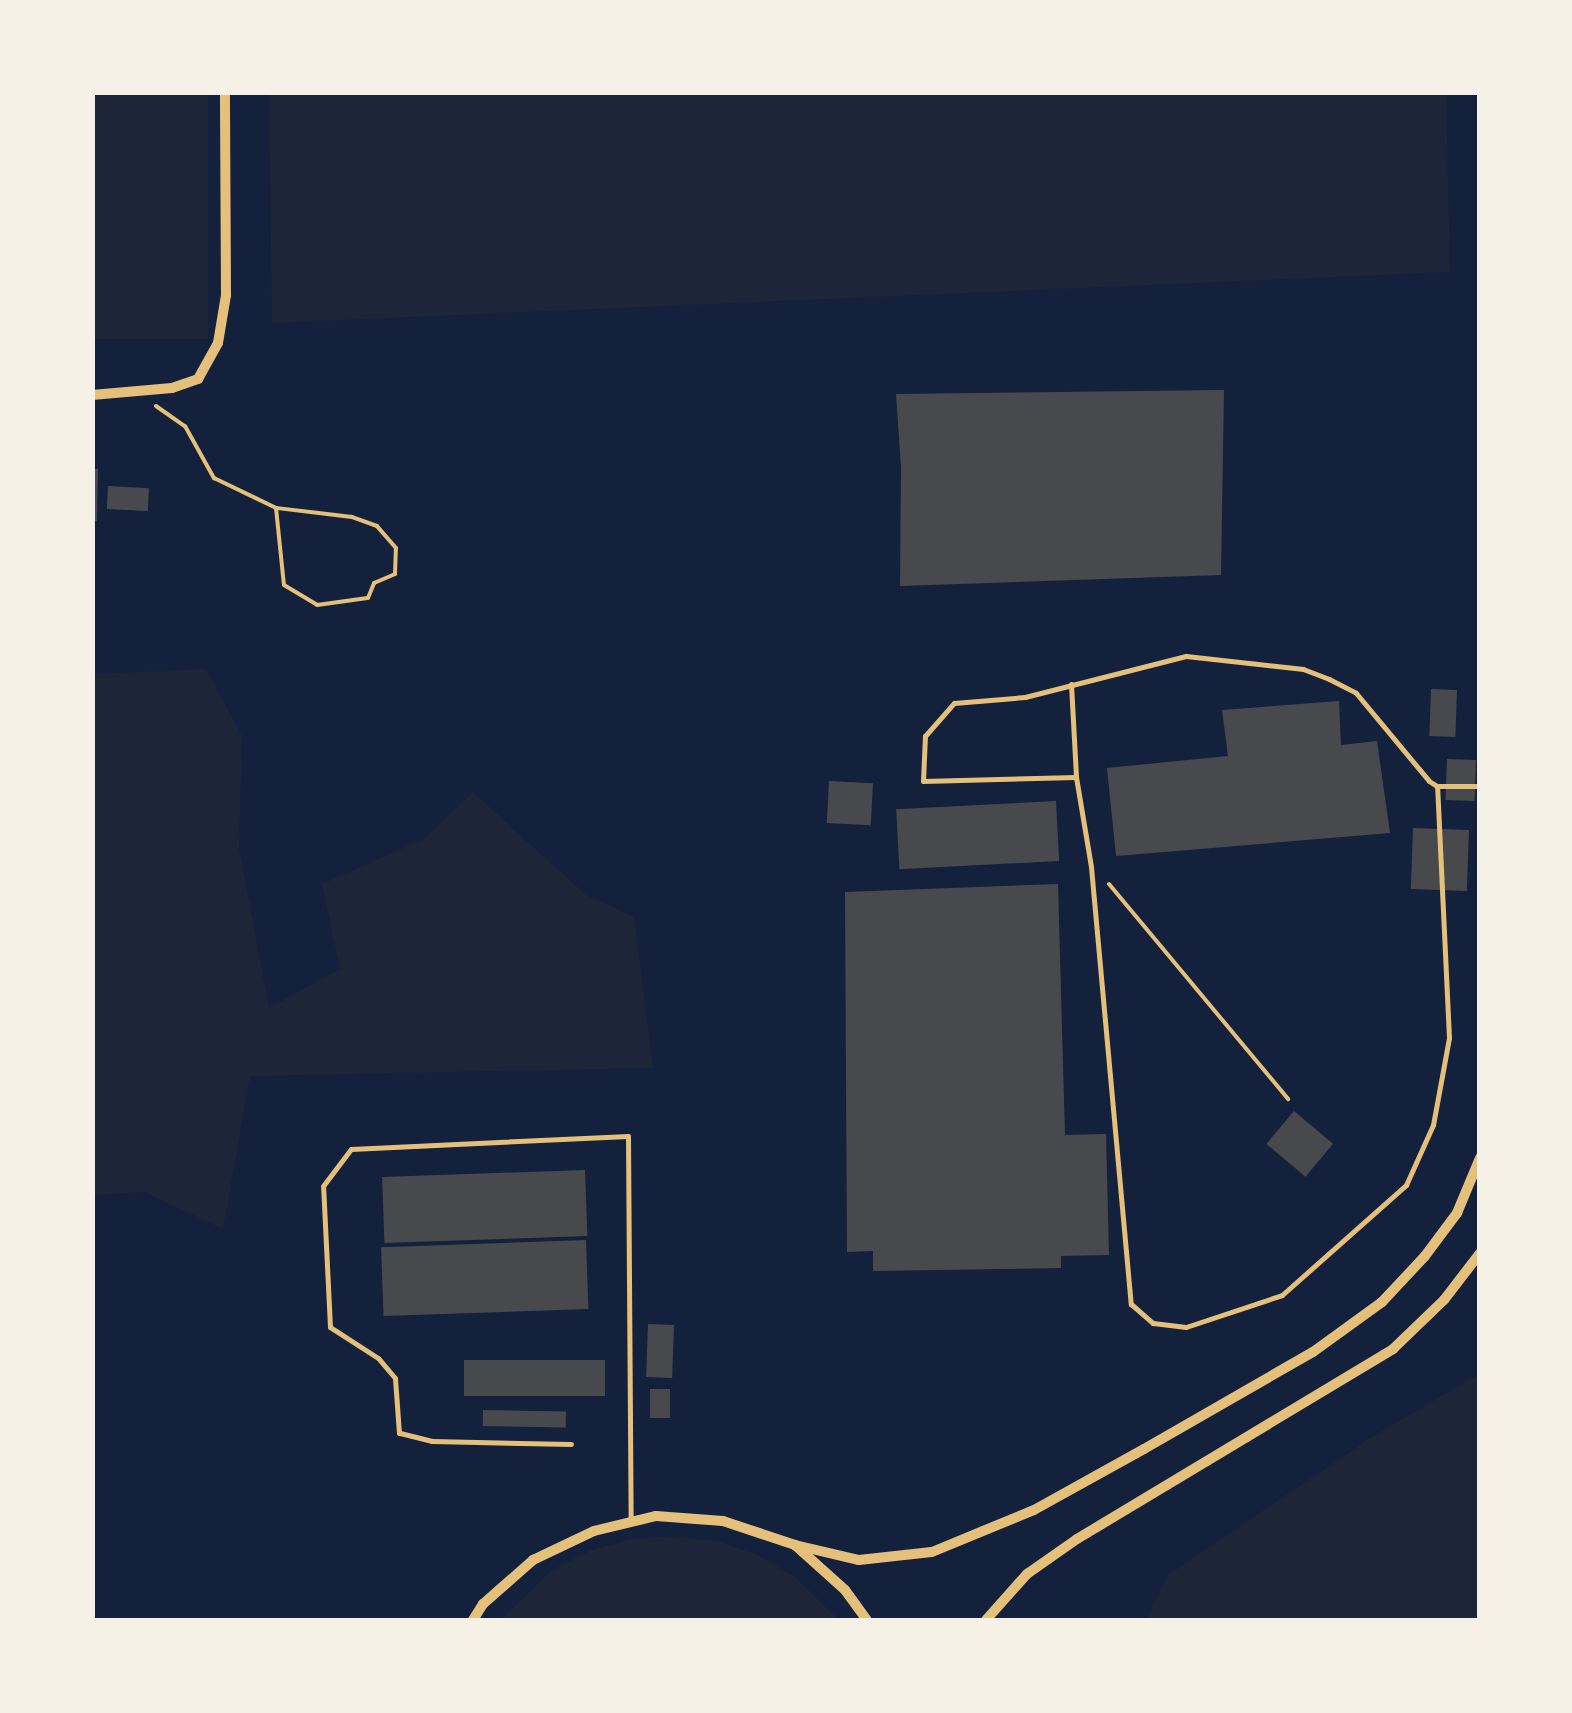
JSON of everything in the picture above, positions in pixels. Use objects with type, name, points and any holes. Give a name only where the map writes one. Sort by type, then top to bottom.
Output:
[{"type":"street","points":[[92,395],[172,388],[198,378],[218,342],[224,311],[225,92]]},
{"type":"street","points":[[472,1620],[483,1604],[534,1560],[594,1531],[656,1516],[723,1521],[795,1545],[858,1560],[932,1552],[1034,1510],[1313,1352],[1382,1302],[1426,1256],[1457,1212],[1480,1158]]},
{"type":"street","points":[[986,1620],[1027,1574],[1077,1540],[1393,1349],[1444,1300],[1480,1253]]},
{"type":"street","points":[[795,1545],[846,1590],[867,1620]]},
{"type":"lane","points":[[1072,684],[1076,777],[1091,867],[1132,1304],[1153,1323],[1186,1328],[1282,1295],[1406,1185],[1433,1125],[1448,1038],[1437,786],[1356,693],[1303,669],[1186,656],[1072,684],[1025,697],[954,703],[926,736],[923,782],[1076,777]]},
{"type":"lane","points":[[1437,786],[1480,786]]},
{"type":"lane","points":[[571,1444],[432,1440],[399,1433],[395,1378],[378,1358],[330,1328],[322,1186],[352,1149],[628,1136],[631,1522]]},
{"type":"path","points":[[136,392],[185,426],[214,478],[276,508],[352,517],[378,526],[396,548],[395,574],[374,583],[368,598],[317,604],[284,584],[276,508]]},
{"type":"path","points":[[1091,867],[1134,910],[1288,1099]]},
{"type":"shaded area","points":[[92,93],[208,93],[208,339],[92,339]]},
{"type":"shaded area","points":[[269,93],[1446,93],[1450,272],[272,323]]},
{"type":"shaded area","points":[[206,669],[242,736],[239,848],[269,1008],[340,969],[322,884],[424,839],[473,792],[586,895],[634,917],[653,1068],[250,1076],[223,1229],[145,1192],[93,1195],[93,674]]},
{"type":"shaded area","points":[[1479,1374],[1479,1620],[1146,1620],[1168,1575],[1372,1437]]},
{"type":"shaded area","points":[[674,1536],[717,1541],[758,1555],[795,1577],[839,1620],[500,1620],[551,1571],[589,1551],[631,1539]]},
{"type":"building","points":[[1224,390],[1221,575],[900,586],[901,467],[896,394]]},
{"type":"building","points":[[92,469],[98,469],[97,521],[92,521]]},
{"type":"building","points":[[108,486],[149,488],[148,511],[107,509]]},
{"type":"building","points":[[1431,689],[1457,690],[1455,737],[1429,736]]},
{"type":"building","points":[[1339,701],[1341,745],[1377,741],[1390,833],[1116,856],[1107,768],[1228,756],[1222,710]]},
{"type":"building","points":[[1447,759],[1476,760],[1475,801],[1446,800]]},
{"type":"building","points":[[829,781],[873,783],[871,825],[827,823]]},
{"type":"building","points":[[1056,801],[1059,861],[899,869],[896,809]]},
{"type":"building","points":[[1413,828],[1469,830],[1467,891],[1411,889]]},
{"type":"building","points":[[1058,884],[1065,1135],[1106,1134],[1109,1255],[1061,1256],[1061,1268],[873,1271],[873,1251],[847,1252],[845,892]]},
{"type":"building","points":[[1294,1111],[1333,1144],[1305,1177],[1266,1144]]},
{"type":"building","points":[[585,1170],[587,1236],[384,1243],[382,1177]]},
{"type":"building","points":[[586,1240],[588,1309],[384,1316],[381,1247]]},
{"type":"building","points":[[648,1324],[674,1325],[672,1378],[646,1377]]},
{"type":"building","points":[[464,1360],[605,1360],[605,1396],[464,1396]]},
{"type":"building","points":[[650,1389],[670,1389],[670,1418],[650,1418]]},
{"type":"building","points":[[483,1410],[566,1411],[566,1427],[483,1426]]}]
